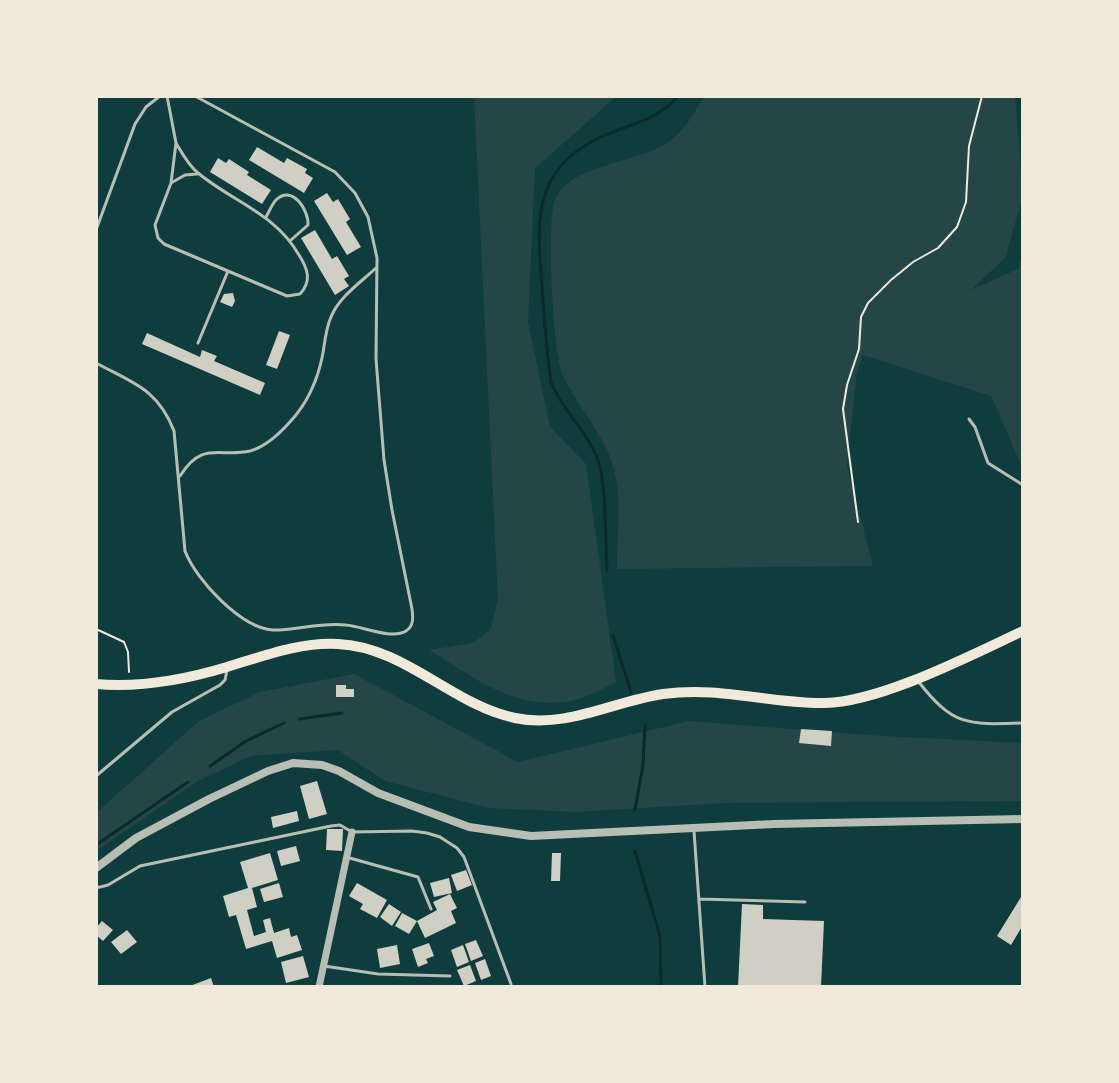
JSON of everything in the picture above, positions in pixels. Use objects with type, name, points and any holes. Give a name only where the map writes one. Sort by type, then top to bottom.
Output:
[{"type":"main road","points":[[96,684],[166,682],[297,646],[324,643],[352,645],[405,664],[489,710],[505,716],[537,720],[574,716],[637,699],[682,692],[734,693],[805,703],[863,698],[1023,631]]},
{"type":"street","points":[[96,868],[136,838],[209,799],[268,771],[293,763],[322,765],[378,793],[469,827],[531,836],[1023,819]]},
{"type":"street","points":[[319,987],[352,832]]},
{"type":"lane","points":[[96,230],[135,124],[146,107],[160,96]]},
{"type":"lane","points":[[167,96],[176,143],[171,183],[155,225],[158,238],[164,244],[287,296],[300,294],[306,284],[308,270],[291,240],[266,217],[201,175],[176,143]]},
{"type":"lane","points":[[96,363],[138,385],[161,404],[174,431],[185,551],[223,601],[252,626],[277,630],[329,624],[388,633],[407,631],[413,618],[392,510],[379,410],[376,244],[368,217],[345,182],[324,165],[195,96]]},
{"type":"lane","points":[[171,183],[185,175],[201,175]]},
{"type":"lane","points":[[266,217],[275,200],[282,197],[293,197],[304,205],[308,225],[291,240]]},
{"type":"lane","points":[[178,478],[192,461],[206,453],[255,449],[290,422],[314,387],[332,314],[341,301],[376,268]]},
{"type":"lane","points":[[198,343],[228,271]]},
{"type":"lane","points":[[969,419],[988,463],[1023,485]]},
{"type":"lane","points":[[96,776],[172,712],[220,685],[228,674],[226,667]]},
{"type":"lane","points":[[916,678],[937,705],[951,716],[972,722],[1023,723]]},
{"type":"lane","points":[[96,888],[108,885],[140,866],[331,826],[340,825],[352,832],[427,833],[457,848],[464,857],[511,984]]},
{"type":"lane","points":[[694,828],[705,987]]},
{"type":"lane","points":[[346,857],[418,877],[431,909]]},
{"type":"lane","points":[[699,899],[805,902]]},
{"type":"lane","points":[[324,966],[378,974],[450,976]]},
{"type":"path","points":[[858,522],[851,458],[843,421],[845,397],[859,349],[861,317],[868,303],[891,280],[938,248],[957,227],[966,202],[969,146],[982,96]]},
{"type":"path","points":[[96,629],[120,639],[127,646],[130,685]]},
{"type":"shaded area","points":[[474,96],[617,96],[535,168],[528,322],[550,427],[586,464],[616,682],[582,698],[560,702],[520,699],[501,692],[429,650],[473,643],[490,630],[498,601]]},
{"type":"shaded area","points":[[704,96],[1015,96],[1023,196],[1005,258],[971,290],[1018,269],[1023,252],[1023,469],[991,396],[863,355],[857,371],[847,466],[873,566],[617,569],[618,499],[613,464],[601,438],[569,388],[559,362],[552,288],[552,213],[555,200],[563,188],[575,179],[589,171],[654,150],[673,139]]},
{"type":"shaded area","points":[[354,674],[518,762],[689,721],[1023,743],[1023,801],[725,803],[576,812],[489,808],[385,781],[338,750],[251,756],[198,781],[96,851],[96,813],[199,721],[260,692]]},
{"type":"building","points":[[257,147],[284,163],[287,158],[307,169],[305,173],[313,178],[304,193],[249,160]]},
{"type":"building","points":[[218,158],[226,163],[229,159],[271,190],[262,204],[210,172]]},
{"type":"building","points":[[327,193],[333,202],[338,199],[350,219],[346,222],[361,247],[347,255],[314,201]]},
{"type":"building","points":[[315,230],[332,259],[337,256],[349,276],[344,279],[349,286],[335,295],[301,238]]},
{"type":"building","points":[[233,293],[235,301],[232,307],[220,302],[224,294]]},
{"type":"building","points":[[279,331],[290,335],[277,369],[266,365]]},
{"type":"building","points":[[147,333],[200,357],[202,350],[217,356],[214,361],[265,383],[260,395],[142,344]]},
{"type":"building","points":[[336,685],[354,689],[354,697],[336,697]]},
{"type":"building","points":[[801,729],[832,731],[831,746],[799,743]]},
{"type":"building","points":[[317,781],[327,814],[309,819],[300,786]]},
{"type":"building","points":[[297,811],[299,821],[273,828],[271,817]]},
{"type":"building","points":[[327,829],[343,829],[342,851],[326,850]]},
{"type":"building","points":[[296,846],[300,861],[281,866],[277,851]]},
{"type":"building","points":[[270,853],[278,880],[252,888],[257,907],[247,910],[254,936],[266,932],[263,920],[270,918],[274,933],[289,928],[291,937],[297,935],[302,950],[277,958],[272,941],[246,949],[236,915],[229,917],[223,896],[248,888],[240,862]]},
{"type":"building","points":[[552,853],[561,853],[560,881],[551,881]]},
{"type":"building","points":[[466,870],[472,885],[457,891],[451,875]]},
{"type":"building","points":[[449,878],[452,893],[434,897],[430,883]]},
{"type":"building","points":[[279,883],[283,897],[264,902],[260,889]]},
{"type":"building","points":[[357,883],[387,900],[377,918],[360,909],[363,904],[349,896]]},
{"type":"building","points":[[450,894],[457,908],[451,911],[456,923],[425,938],[417,921],[437,910],[433,902]]},
{"type":"building","points":[[1021,897],[1023,925],[1011,945],[997,936]]},
{"type":"building","points":[[389,904],[401,912],[392,926],[380,917]]},
{"type":"building","points":[[742,904],[763,905],[763,919],[824,921],[821,987],[738,987]]},
{"type":"building","points":[[402,913],[417,921],[409,934],[395,926]]},
{"type":"building","points":[[102,921],[113,930],[103,941],[96,935],[96,928]]},
{"type":"building","points":[[127,930],[137,942],[121,954],[111,942]]},
{"type":"building","points":[[476,940],[483,956],[471,961],[465,944]]},
{"type":"building","points":[[429,943],[434,956],[418,967],[412,949]]},
{"type":"building","points":[[397,945],[400,964],[380,968],[377,949]]},
{"type":"building","points":[[463,945],[469,962],[457,967],[451,950]]},
{"type":"building","points":[[303,956],[309,977],[286,983],[281,962]]},
{"type":"building","points":[[485,959],[491,976],[481,980],[475,963]]},
{"type":"building","points":[[470,965],[476,981],[464,986],[457,970]]},
{"type":"building","points":[[211,978],[214,987],[187,987]]},
{"type":"waterway","points":[[607,570],[604,496],[597,457],[551,382],[540,263],[540,222],[549,185],[573,154],[593,141],[660,112],[678,96]]},
{"type":"waterway","points":[[613,635],[631,692]]},
{"type":"waterway","points":[[300,719],[342,713]]},
{"type":"waterway","points":[[210,766],[246,741],[284,723]]},
{"type":"waterway","points":[[635,810],[643,765],[645,725]]},
{"type":"waterway","points":[[96,845],[188,782]]},
{"type":"waterway","points":[[635,851],[660,936],[661,987]]}]
